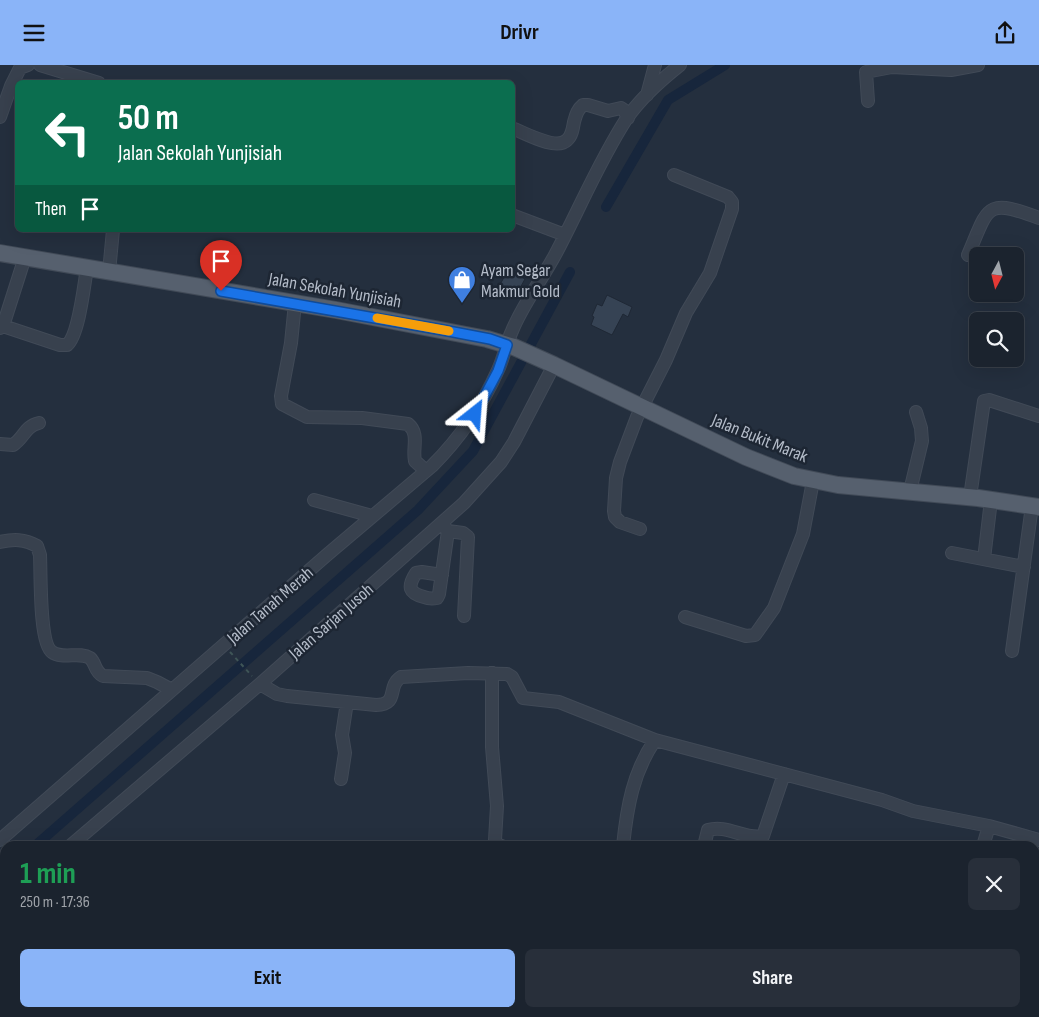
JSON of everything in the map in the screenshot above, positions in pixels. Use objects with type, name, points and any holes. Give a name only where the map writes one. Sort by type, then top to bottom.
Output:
[{"type":"main road","name":"Jalan Sekolah Yunjisiah","points":[[0,253],[451,331],[511,346]]},
{"type":"main road","name":"Jalan Bukit Marak","points":[[511,346],[769,468],[813,481],[867,489],[970,497],[1036,507]]},
{"type":"street","points":[[40,65],[89,80]]},
{"type":"street","points":[[647,95],[655,65]]},
{"type":"street","name":"Jalan Tanah Merah","points":[[0,840],[446,453],[475,414],[511,346],[520,314],[628,118],[647,95],[680,65]]},
{"type":"street","points":[[868,101],[866,72],[892,67],[951,70],[978,65]]},
{"type":"street","points":[[0,117],[6,83],[23,66]]},
{"type":"street","points":[[515,129],[543,141],[558,144],[564,143],[569,139],[577,112],[583,105],[608,111],[620,108],[624,110],[628,118]]},
{"type":"street","points":[[640,529],[620,521],[614,511],[616,477],[620,462],[642,407],[666,360],[686,313],[710,273],[732,209],[732,202],[728,197],[674,175]]},
{"type":"street","points":[[968,255],[985,215],[991,210],[997,207],[1012,208],[1039,218]]},
{"type":"street","points":[[515,216],[565,235]]},
{"type":"street","points":[[109,272],[113,232]]},
{"type":"street","points":[[25,257],[2,327],[60,345],[67,345],[72,338],[78,319],[87,268]]},
{"type":"street","points":[[295,303],[291,343],[281,396],[282,403],[307,417],[362,418],[408,424],[413,428],[416,441],[415,461],[426,471]]},
{"type":"street","name":"Jalan Sarjan Jusoh","points":[[77,841],[256,680],[445,527],[502,461],[525,423],[550,363]]},
{"type":"street","points":[[970,497],[984,401],[989,399],[1039,416]]},
{"type":"street","points":[[910,491],[922,441],[921,428],[916,412]]},
{"type":"street","points":[[0,445],[13,445],[19,441],[28,427],[39,423]]},
{"type":"street","points":[[685,617],[746,636],[752,636],[757,632],[774,608],[803,535],[813,481]]},
{"type":"street","points":[[314,500],[372,516]]},
{"type":"street","points":[[984,559],[991,500]]},
{"type":"street","points":[[1012,651],[1024,567],[1036,507]]},
{"type":"street","points":[[442,575],[445,527],[463,533],[468,537],[464,616]]},
{"type":"street","points":[[0,542],[26,540],[37,546],[40,555],[44,633],[48,649],[61,655],[85,656],[91,659],[98,673],[103,676],[147,678],[157,681],[172,690]]},
{"type":"street","points":[[952,553],[1024,567]]},
{"type":"street","points":[[256,680],[278,694],[384,705],[389,701],[396,681],[401,677],[459,673],[507,674],[512,677],[523,698],[560,702],[656,739],[882,800],[913,811],[1039,840]]},
{"type":"street","points":[[492,673],[492,747],[497,806],[496,841]]},
{"type":"street","points":[[341,779],[345,753],[342,735],[347,702]]},
{"type":"street","points":[[624,841],[628,806],[634,785],[644,755],[656,739]]},
{"type":"street","points":[[705,841],[708,831],[714,829],[721,829],[755,838],[763,836],[784,774]]},
{"type":"street","points":[[985,841],[989,827]]},
{"type":"path","points":[[232,655],[256,680]]},
{"type":"building","points":[[508,270],[525,279],[514,299],[497,290]]},
{"type":"building","points":[[607,295],[632,307],[628,317],[623,314],[612,335],[591,325],[594,317],[592,316],[597,304],[602,306]]},
{"type":"waterway","points":[[606,207],[668,100],[725,65]]},
{"type":"waterway","points":[[41,841],[418,510],[473,451],[570,272]]},
{"type":"slow traffic","points":[[377,318],[449,331]]},
{"type":"place","name":"Ayam Segar Makmur Gold","points":[[462,304]]},
{"type":"route","points":[[221,291],[443,330],[490,339],[507,345],[498,371],[475,414]]}]
